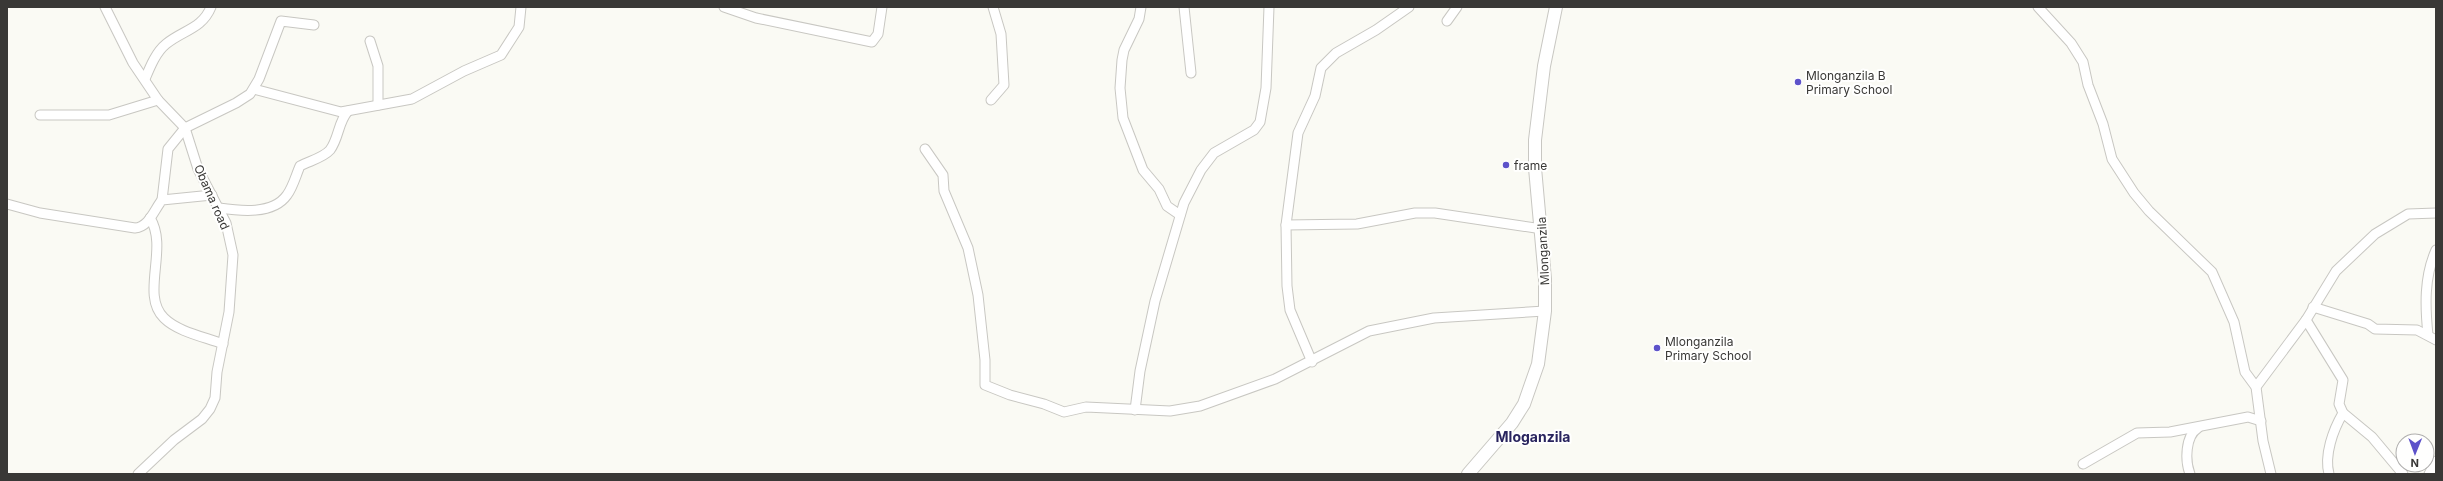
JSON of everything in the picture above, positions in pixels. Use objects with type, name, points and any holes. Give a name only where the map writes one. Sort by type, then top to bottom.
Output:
[{"type":"street","name":"Obama road","points":[[105,7],[133,64],[145,79],[158,100],[185,128],[198,169],[226,223],[233,255],[229,312],[217,372],[215,398],[210,409],[202,419],[174,440],[138,474]]},
{"type":"street","points":[[145,79],[154,59],[166,44],[197,26],[208,16],[212,7]]},
{"type":"street","points":[[254,89],[309,102],[329,110],[348,111],[420,97],[464,71],[501,55],[519,27],[521,7]]},
{"type":"street","points":[[724,7],[756,18],[872,42],[878,34],[882,7]]},
{"type":"street","points":[[990,100],[1004,85],[1001,34],[993,7]]},
{"type":"street","points":[[1141,7],[1139,19],[1124,50],[1122,60],[1120,103],[1123,118],[1143,170],[1159,189],[1167,206],[1180,215]]},
{"type":"street","points":[[1184,7],[1191,73]]},
{"type":"street","points":[[1135,410],[1140,371],[1155,301],[1180,215],[1201,170],[1214,153],[1254,130],[1260,122],[1266,88],[1269,7]]},
{"type":"street","points":[[1312,362],[1290,310],[1286,225],[1298,133],[1315,96],[1321,68],[1336,52],[1376,30],[1408,7]]},
{"type":"street","points":[[1448,21],[1457,7]]},
{"type":"street","points":[[2038,7],[2071,43],[2083,62],[2088,85],[2103,124],[2112,159],[2134,193],[2149,211],[2212,272],[2234,322],[2245,372],[2256,387],[2263,441],[2271,474]]},
{"type":"street","name":"Mlonganzila","points":[[1468,474],[1512,423],[1524,404],[1538,364],[1545,311],[1545,279],[1542,229],[1535,168],[1535,140],[1544,66],[1554,8]]},
{"type":"street","points":[[7,204],[40,213],[128,228],[142,228],[162,200],[168,149],[185,128],[236,104],[254,89],[281,21],[314,25]]},
{"type":"street","points":[[370,41],[378,66],[378,105]]},
{"type":"street","points":[[40,115],[109,115],[158,100]]},
{"type":"street","points":[[219,208],[241,211],[261,209],[279,202],[287,195],[300,166],[323,156],[330,149],[338,132],[341,120],[348,111]]},
{"type":"street","points":[[925,149],[943,175],[944,191],[968,248],[978,295],[985,360],[985,385],[1010,396],[1044,404],[1064,412],[1086,407],[1170,411],[1200,406],[1274,379],[1312,362],[1369,331],[1434,318],[1545,311]]},
{"type":"street","points":[[162,200],[212,195]]},
{"type":"street","points":[[1286,225],[1357,224],[1415,213],[1435,213],[1542,229]]},
{"type":"street","points":[[2256,387],[2306,320],[2336,271],[2375,234],[2408,214],[2436,213]]},
{"type":"street","points":[[150,218],[157,234],[154,294],[163,318],[223,344]]},
{"type":"street","points":[[2432,338],[2424,304],[2430,262],[2436,250]]},
{"type":"street","points":[[2313,307],[2368,324],[2375,329],[2406,328],[2417,330],[2432,338]]},
{"type":"street","points":[[2306,320],[2343,380],[2339,404],[2343,413],[2372,437],[2403,474]]},
{"type":"street","points":[[2328,474],[2327,462],[2333,434],[2343,413]]},
{"type":"street","points":[[2083,464],[2137,433],[2198,428],[2248,417],[2261,421]]},
{"type":"street","points":[[2190,474],[2187,446],[2192,432],[2198,428]]},
{"type":"street","points":[[2429,474],[2436,461]]},
{"type":"place","name":"Mlonganzila B Primary School","points":[[1798,82]]},
{"type":"place","name":"frame","points":[[1506,165]]},
{"type":"place","name":"Mlonganzila Primary School","points":[[1657,348]]},
{"type":"district","name":"Mloganzila","points":[[1533,436]]}]
